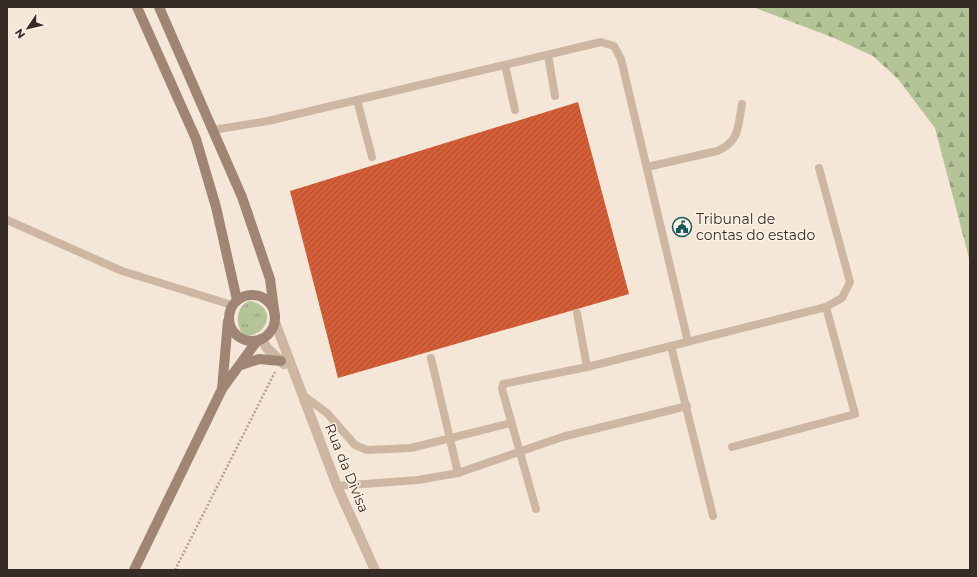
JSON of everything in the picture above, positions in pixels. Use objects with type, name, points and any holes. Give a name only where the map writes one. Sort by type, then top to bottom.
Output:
[{"type":"main road","points":[[137,7],[196,139],[216,207],[235,302],[228,318],[222,389]]},
{"type":"main road","points":[[159,7],[242,197],[270,279],[275,320]]},
{"type":"main road","points":[[134,570],[222,389],[259,340],[272,329],[275,320],[274,310],[265,299],[251,295],[235,302]]},
{"type":"main road","points":[[228,318],[233,331],[238,336],[250,341],[259,340]]},
{"type":"main road","points":[[239,366],[259,359],[280,361]]},
{"type":"street","name":"Rua da Divisa","points":[[275,320],[337,486],[375,570]]},
{"type":"street","name":"Rua da Divisa","points":[[259,340],[295,375]]},
{"type":"lane","points":[[213,130],[268,121],[600,42],[614,46],[621,59],[688,342]]},
{"type":"lane","points":[[548,55],[555,96]]},
{"type":"lane","points":[[505,65],[515,110]]},
{"type":"lane","points":[[357,100],[372,157]]},
{"type":"lane","points":[[647,167],[717,151],[728,147],[735,139],[742,104]]},
{"type":"lane","points":[[536,509],[502,389],[503,384],[586,367],[826,307],[842,298],[850,282],[819,168]]},
{"type":"lane","points":[[7,231],[9,222],[122,271],[235,302]]},
{"type":"lane","points":[[732,447],[855,414],[826,307]]},
{"type":"lane","points":[[577,313],[586,367]]},
{"type":"lane","points":[[671,346],[713,516]]},
{"type":"lane","points":[[430,358],[458,473]]},
{"type":"lane","points":[[304,396],[327,413],[355,445],[367,450],[411,448],[511,423]]},
{"type":"lane","points":[[337,486],[418,480],[458,473],[520,450],[562,437],[687,406]]},
{"type":"path","points":[[175,570],[280,361]]},
{"type":"green space","points":[[753,7],[970,7],[970,262],[935,128],[898,79],[873,56],[834,38]]},
{"type":"green space","points":[[250,301],[259,304],[264,308],[267,314],[267,320],[260,331],[246,336],[239,328],[238,317],[241,307]]},
{"type":"building","points":[[578,102],[629,294],[338,378],[290,191]]},
{"type":"place","name":"Tribunal de contas do estado","points":[[682,227]]}]
